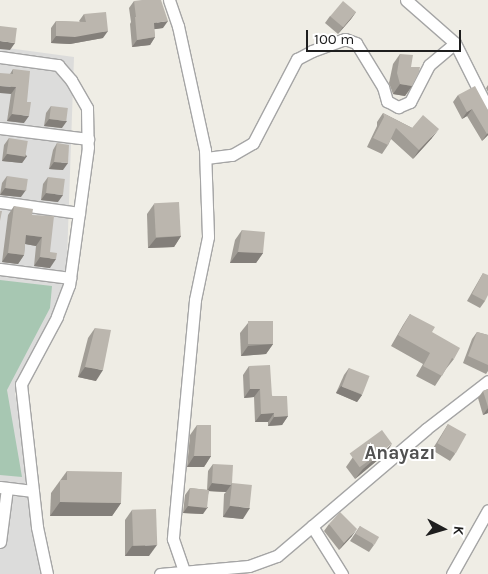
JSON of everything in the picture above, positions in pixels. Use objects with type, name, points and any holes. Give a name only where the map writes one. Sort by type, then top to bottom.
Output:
[{"type":"street","points":[[169,0],[178,26],[206,158],[208,238],[195,300],[173,540],[184,573]]},
{"type":"street","points":[[406,0],[455,42],[488,109]]},
{"type":"street","points":[[206,158],[232,156],[253,143],[297,59],[312,52],[345,38],[356,43],[383,87],[387,101],[398,107],[410,102],[429,65],[455,42]]},
{"type":"street","points":[[0,57],[58,65],[71,80],[87,108],[88,138],[70,278],[57,318],[21,384],[37,527],[47,574]]},
{"type":"street","points":[[0,128],[88,138]]},
{"type":"street","points":[[0,202],[79,213]]},
{"type":"street","points":[[0,269],[70,278]]},
{"type":"street","points":[[160,574],[248,566],[277,556],[433,424],[488,381]]},
{"type":"street","points":[[0,542],[4,487],[33,491]]},
{"type":"street","points":[[452,574],[488,510]]},
{"type":"street","points":[[312,526],[342,574]]},
{"type":"shaded area","points":[[0,47],[74,57],[66,289],[15,393],[48,574],[0,574]]},
{"type":"green space","points":[[0,280],[52,286],[50,308],[7,390],[22,477],[0,475]]},
{"type":"building","points":[[161,0],[168,21],[154,23],[155,37],[137,40],[134,1]]},
{"type":"building","points":[[343,1],[356,12],[343,27],[330,16]]},
{"type":"building","points":[[106,12],[108,31],[75,37],[56,36],[56,21],[86,22],[84,14]]},
{"type":"building","points":[[0,26],[17,28],[15,43],[0,41]]},
{"type":"building","points":[[400,54],[413,55],[411,67],[420,67],[412,86],[400,84],[397,73]]},
{"type":"building","points":[[13,69],[30,71],[27,102],[31,102],[29,116],[12,114],[16,87],[0,86],[0,73],[13,74]]},
{"type":"building","points":[[475,86],[488,110],[487,134],[472,109],[467,112],[458,95]]},
{"type":"building","points":[[51,106],[68,108],[66,121],[49,119]]},
{"type":"building","points":[[383,113],[412,128],[423,115],[439,129],[419,150],[396,128],[388,145],[373,138],[384,117]]},
{"type":"building","points":[[9,138],[28,141],[25,157],[6,154]]},
{"type":"building","points":[[57,143],[69,145],[68,163],[54,162]]},
{"type":"building","points":[[7,176],[28,179],[26,191],[5,188]]},
{"type":"building","points":[[48,177],[65,179],[63,195],[46,193]]},
{"type":"building","points":[[179,202],[181,236],[156,237],[154,203]]},
{"type":"building","points":[[14,206],[33,209],[32,215],[54,216],[50,252],[57,253],[56,259],[40,257],[42,237],[26,235],[24,255],[8,253]]},
{"type":"building","points":[[242,230],[265,232],[263,253],[238,252]]},
{"type":"building","points":[[483,273],[488,275],[488,295],[485,301],[472,294]]},
{"type":"building","points":[[410,314],[435,327],[432,332],[460,348],[442,376],[423,366],[430,353],[398,335]]},
{"type":"building","points":[[248,321],[273,321],[273,344],[248,344]]},
{"type":"building","points":[[95,328],[111,330],[103,370],[85,367]]},
{"type":"building","points":[[477,332],[488,335],[488,365],[468,356]]},
{"type":"building","points":[[270,365],[272,396],[287,396],[288,416],[274,417],[274,413],[261,414],[260,389],[250,389],[249,366]]},
{"type":"building","points":[[349,368],[370,376],[362,395],[342,387]]},
{"type":"building","points":[[488,389],[488,407],[483,391]]},
{"type":"building","points":[[448,424],[466,434],[456,453],[437,443]]},
{"type":"building","points":[[197,425],[211,425],[211,456],[194,456]]},
{"type":"building","points":[[382,430],[392,444],[360,467],[350,454]]},
{"type":"building","points":[[213,464],[233,465],[231,485],[212,483]]},
{"type":"building","points":[[67,471],[122,472],[121,503],[60,502],[60,480],[67,480]]},
{"type":"building","points":[[232,483],[252,485],[249,508],[230,506]]},
{"type":"building","points":[[190,488],[209,490],[207,508],[188,506]]},
{"type":"building","points":[[156,509],[157,545],[133,546],[132,510]]},
{"type":"building","points":[[340,512],[357,529],[344,543],[329,524]]},
{"type":"building","points":[[360,526],[379,537],[375,545],[356,534]]},
{"type":"district","name":"Anayazı","points":[[400,454]]}]
